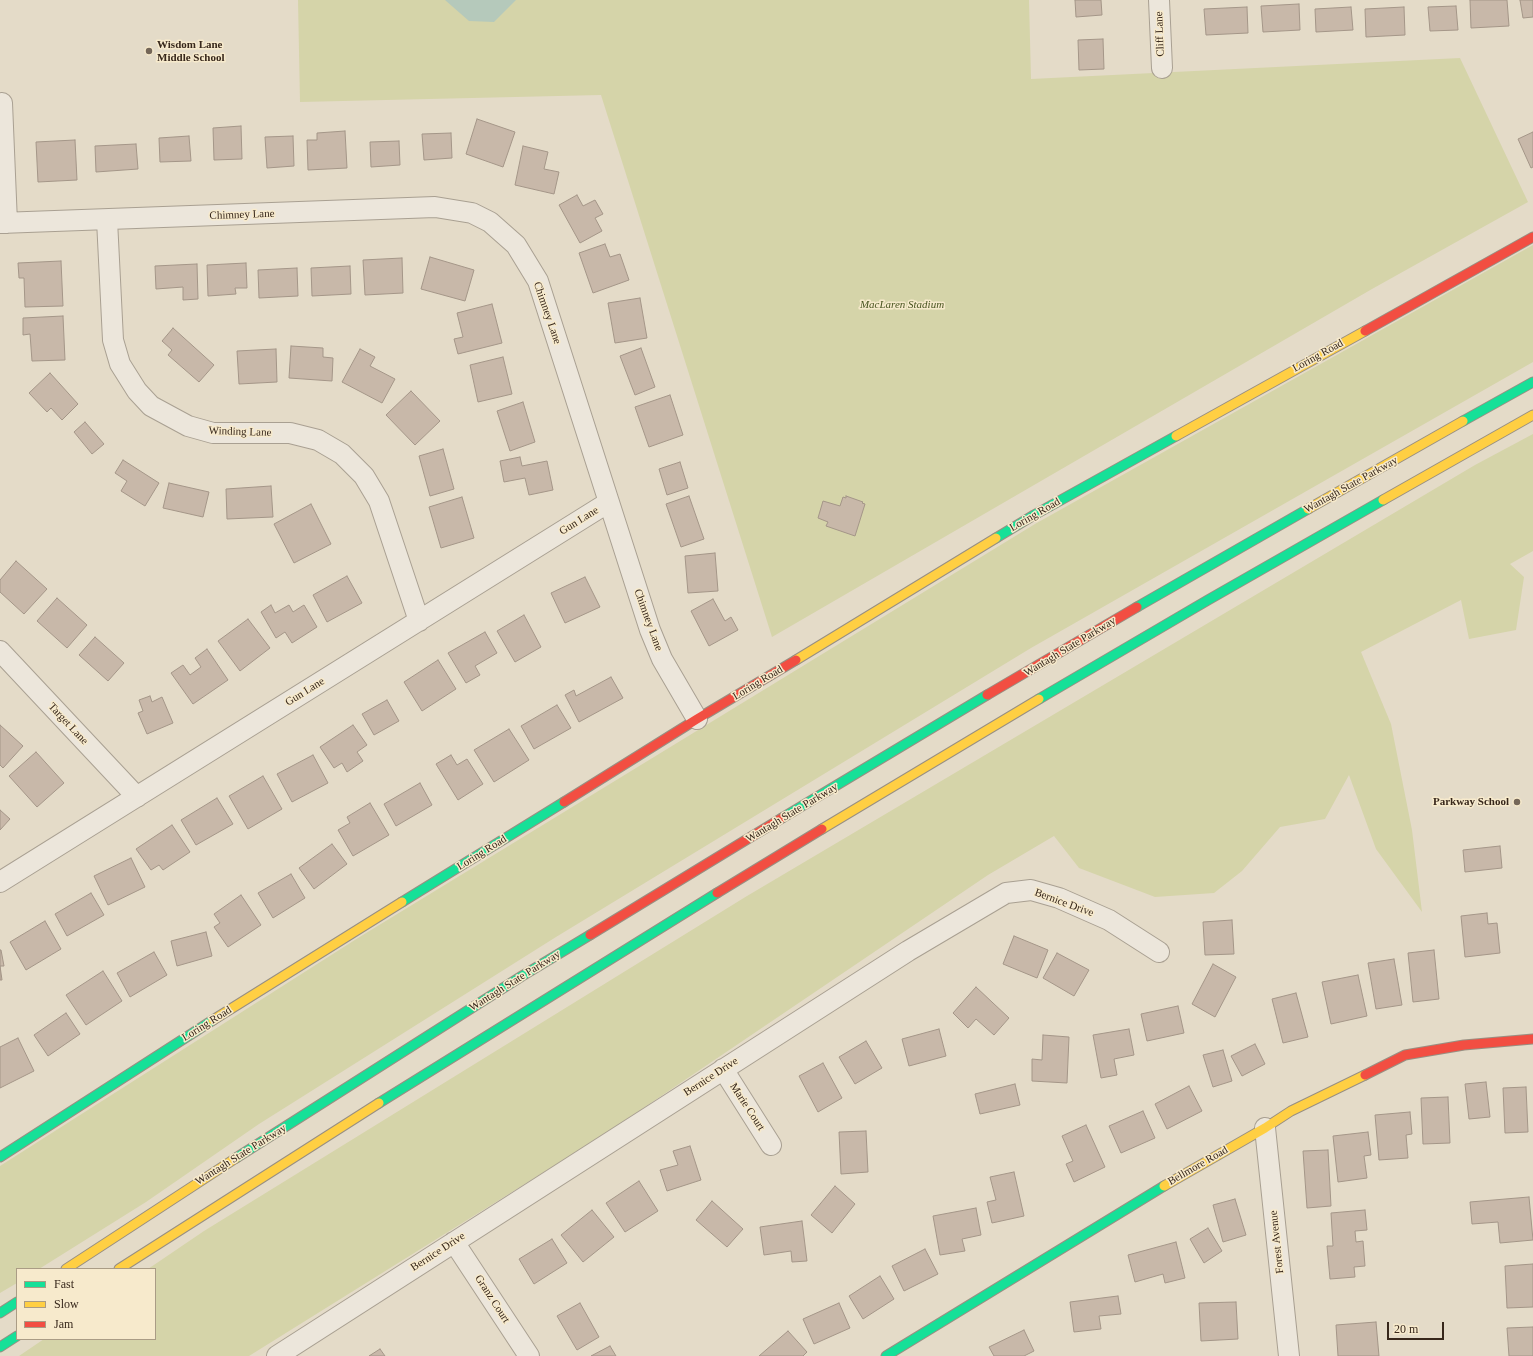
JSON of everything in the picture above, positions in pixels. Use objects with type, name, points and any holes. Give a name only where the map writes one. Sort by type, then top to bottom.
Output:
[{"type":"main road","name":"Loring Road","points":[[0,1157],[195,1031],[697,719],[855,625],[1034,515],[1533,237]]},
{"type":"main road","name":"Wantagh State Parkway","points":[[68,1268],[156,1209],[515,980],[710,862],[1087,636],[1533,382]]},
{"type":"main road","points":[[121,1268],[639,940],[925,766],[1214,596],[1533,415]]},
{"type":"main road","name":"Bellmore Road","points":[[886,1356],[1170,1182],[1291,1111],[1405,1055],[1464,1045],[1533,1039]]},
{"type":"main road","points":[[0,1313],[16,1303]]},
{"type":"main road","points":[[0,1347],[16,1337]]},
{"type":"street","name":"Cliff Lane","points":[[1159,0],[1162,68]]},
{"type":"street","points":[[2,103],[4,223]]},
{"type":"street","name":"Chimney Lane","points":[[4,223],[435,207],[472,214],[490,222],[516,245],[538,281],[656,645],[662,659],[697,719]]},
{"type":"street","name":"Winding Lane","points":[[107,220],[113,340],[120,364],[137,391],[151,406],[188,426],[213,433],[290,433],[318,440],[342,454],[364,476],[379,501],[419,621]]},
{"type":"street","name":"Gun Lane","points":[[0,882],[609,502]]},
{"type":"street","name":"Target Lane","points":[[0,651],[137,797]]},
{"type":"street","name":"Bernice Drive","points":[[277,1356],[908,951],[1006,893],[1031,890],[1059,898],[1109,920],[1159,952]]},
{"type":"street","name":"Marie Court","points":[[723,1069],[771,1144]]},
{"type":"street","name":"Forest Avenue","points":[[1264,1128],[1289,1356]]},
{"type":"street","name":"Granz Court","points":[[454,1242],[529,1356]]},
{"type":"green space","name":"MacLaren Stadium","points":[[298,0],[1029,0],[1031,79],[1460,58],[1528,202],[1372,289],[772,637],[601,95],[300,102]]},
{"type":"green space","points":[[1533,245],[1533,362],[1031,648],[556,937],[259,1124],[146,1202],[41,1268],[16,1268],[16,1284],[0,1293],[0,1166],[358,938],[1035,524]]},
{"type":"green space","points":[[1533,434],[1533,551],[1510,564],[1524,577],[1516,630],[1469,639],[1461,600],[1361,652],[1391,724],[1412,830],[1422,912],[1376,849],[1349,775],[1325,819],[1280,827],[1242,871],[1214,893],[1155,897],[1079,868],[1054,836],[988,875],[605,1134],[249,1356],[19,1356],[43,1340],[156,1340],[156,1268],[149,1268],[204,1231],[747,896],[1475,465]]},
{"type":"shaded area","points":[[445,0],[516,0],[494,22],[469,21]]},
{"type":"building","points":[[1075,0],[1101,0],[1102,15],[1076,17]]},
{"type":"building","points":[[1470,0],[1507,0],[1509,26],[1471,28]]},
{"type":"building","points":[[1520,0],[1533,0],[1533,17],[1523,18]]},
{"type":"building","points":[[1299,4],[1300,30],[1263,32],[1261,6]]},
{"type":"building","points":[[1456,6],[1458,30],[1430,31],[1428,7]]},
{"type":"building","points":[[1247,7],[1248,33],[1206,35],[1204,9]]},
{"type":"building","points":[[1351,7],[1353,30],[1316,32],[1315,9]]},
{"type":"building","points":[[1404,7],[1405,35],[1366,37],[1365,9]]},
{"type":"building","points":[[1103,39],[1104,69],[1079,70],[1078,40]]},
{"type":"building","points":[[477,119],[515,132],[503,167],[466,154]]},
{"type":"building","points":[[241,126],[242,159],[214,160],[213,128]]},
{"type":"building","points":[[345,131],[347,168],[308,170],[307,140],[317,140],[317,133]]},
{"type":"building","points":[[1533,132],[1533,167],[1531,168],[1518,139]]},
{"type":"building","points":[[451,133],[452,158],[424,160],[422,134]]},
{"type":"building","points":[[189,136],[191,161],[160,162],[159,138]]},
{"type":"building","points":[[293,136],[294,166],[267,168],[265,137]]},
{"type":"building","points":[[75,140],[77,180],[38,182],[36,142]]},
{"type":"building","points":[[399,141],[400,165],[371,167],[370,142]]},
{"type":"building","points":[[136,144],[138,169],[96,172],[95,146]]},
{"type":"building","points":[[523,146],[548,152],[544,169],[559,172],[554,194],[515,185]]},
{"type":"building","points":[[577,195],[583,206],[595,200],[603,214],[595,218],[602,231],[580,243],[559,205]]},
{"type":"building","points":[[605,244],[610,257],[620,254],[629,280],[593,293],[579,253]]},
{"type":"building","points":[[430,257],[474,270],[465,301],[421,289]]},
{"type":"building","points":[[402,258],[403,293],[365,295],[363,260]]},
{"type":"building","points":[[61,261],[63,306],[25,307],[24,278],[19,278],[18,263]]},
{"type":"building","points":[[246,263],[247,288],[235,288],[236,294],[208,296],[207,265]]},
{"type":"building","points":[[197,264],[198,299],[183,300],[183,287],[156,289],[155,266]]},
{"type":"building","points":[[350,266],[351,294],[312,296],[311,268]]},
{"type":"building","points":[[297,268],[298,296],[259,298],[258,270]]},
{"type":"building","points":[[640,298],[647,338],[615,343],[608,303]]},
{"type":"building","points":[[492,304],[502,343],[458,354],[454,339],[463,337],[457,313]]},
{"type":"building","points":[[63,316],[65,360],[32,361],[30,334],[23,335],[23,318]]},
{"type":"building","points":[[173,328],[214,365],[199,382],[168,355],[172,350],[162,341]]},
{"type":"building","points":[[291,346],[323,348],[323,357],[333,358],[332,381],[289,378]]},
{"type":"building","points":[[641,348],[655,387],[635,395],[620,356]]},
{"type":"building","points":[[276,349],[277,382],[239,384],[237,351]]},
{"type":"building","points":[[360,349],[375,357],[370,366],[395,379],[382,403],[342,382]]},
{"type":"building","points":[[503,357],[512,394],[478,402],[470,365]]},
{"type":"building","points":[[50,373],[78,404],[62,420],[51,408],[47,412],[29,393]]},
{"type":"building","points":[[411,391],[440,421],[415,445],[386,415]]},
{"type":"building","points":[[670,395],[683,435],[649,447],[635,407]]},
{"type":"building","points":[[523,402],[535,442],[510,451],[497,411]]},
{"type":"building","points":[[85,422],[104,444],[92,454],[74,432]]},
{"type":"building","points":[[443,449],[454,489],[430,496],[419,456]]},
{"type":"building","points":[[520,457],[522,466],[547,461],[553,490],[529,495],[525,478],[504,482],[500,461]]},
{"type":"building","points":[[123,460],[159,483],[145,506],[121,491],[127,481],[115,473]]},
{"type":"building","points":[[680,462],[688,488],[667,495],[659,469]]},
{"type":"building","points":[[169,483],[209,492],[203,517],[163,508]]},
{"type":"building","points":[[271,486],[273,517],[227,519],[226,489]]},
{"type":"building","points":[[689,496],[704,539],[681,547],[666,504]]},
{"type":"building","points":[[846,496],[865,504],[855,536],[826,526],[828,522],[818,518],[823,501],[840,506],[843,497],[846,498]]},
{"type":"building","points":[[462,497],[474,538],[441,548],[429,507]]},
{"type":"building","points":[[311,504],[331,544],[294,563],[274,524]]},
{"type":"building","points":[[715,553],[718,591],[688,593],[685,556]]},
{"type":"building","points":[[16,561],[47,589],[24,614],[0,592],[0,580]]},
{"type":"building","points":[[347,576],[362,603],[327,622],[313,595]]},
{"type":"building","points":[[585,577],[600,607],[565,623],[551,593]]},
{"type":"building","points":[[57,598],[87,625],[67,648],[37,621]]},
{"type":"building","points":[[713,599],[725,621],[731,617],[738,630],[709,646],[691,611]]},
{"type":"building","points":[[271,605],[275,613],[289,605],[293,612],[304,605],[317,627],[292,643],[285,632],[276,638],[261,612]]},
{"type":"building","points":[[524,615],[541,647],[515,662],[497,631]]},
{"type":"building","points":[[248,619],[270,648],[240,671],[218,641]]},
{"type":"building","points":[[485,632],[497,653],[475,666],[480,675],[466,683],[448,653]]},
{"type":"building","points":[[95,637],[124,663],[108,681],[79,655]]},
{"type":"building","points":[[207,649],[228,680],[193,704],[171,673],[183,665],[190,675],[201,667],[195,658]]},
{"type":"building","points":[[438,660],[456,689],[422,711],[404,682]]},
{"type":"building","points":[[611,677],[623,698],[579,722],[565,695],[574,690],[576,696]]},
{"type":"building","points":[[150,696],[152,702],[162,697],[173,723],[147,734],[138,713],[143,711],[139,700]]},
{"type":"building","points":[[387,700],[399,721],[374,735],[362,714]]},
{"type":"building","points":[[557,705],[571,728],[534,749],[521,726]]},
{"type":"building","points":[[0,725],[23,746],[3,768],[0,765]]},
{"type":"building","points":[[353,725],[367,745],[357,752],[363,761],[347,772],[342,763],[334,768],[320,747]]},
{"type":"building","points":[[509,729],[529,760],[494,782],[474,750]]},
{"type":"building","points":[[36,752],[64,783],[37,807],[9,776]]},
{"type":"building","points":[[313,755],[328,783],[292,802],[277,774]]},
{"type":"building","points":[[451,755],[457,765],[467,759],[483,784],[458,800],[436,764]]},
{"type":"building","points":[[263,776],[282,809],[248,829],[229,796]]},
{"type":"building","points":[[420,783],[432,805],[396,826],[384,804]]},
{"type":"building","points":[[217,798],[233,824],[196,845],[181,820]]},
{"type":"building","points":[[370,803],[389,835],[353,856],[338,830],[350,823],[347,817]]},
{"type":"building","points":[[0,810],[10,819],[0,830]]},
{"type":"building","points":[[172,825],[190,852],[163,870],[159,865],[151,870],[136,849]]},
{"type":"building","points":[[332,844],[347,864],[314,889],[299,868]]},
{"type":"building","points":[[1500,846],[1502,868],[1465,872],[1463,850]]},
{"type":"building","points":[[131,858],[145,887],[108,905],[94,876]]},
{"type":"building","points":[[291,874],[305,898],[273,918],[258,893]]},
{"type":"building","points":[[91,893],[104,915],[67,936],[55,914]]},
{"type":"building","points":[[241,895],[261,925],[228,947],[214,927],[220,923],[214,914]]},
{"type":"building","points":[[1487,913],[1488,924],[1497,923],[1500,953],[1465,957],[1461,916]]},
{"type":"building","points":[[1232,920],[1234,954],[1205,955],[1203,922]]},
{"type":"building","points":[[45,921],[61,949],[26,970],[10,942]]},
{"type":"building","points":[[206,932],[212,956],[177,966],[171,941]]},
{"type":"building","points":[[1014,936],[1048,950],[1037,978],[1003,964]]},
{"type":"building","points":[[1,950],[4,966],[0,966]]},
{"type":"building","points":[[1434,950],[1439,999],[1413,1002],[1408,953]]},
{"type":"building","points":[[154,952],[167,975],[130,997],[117,973]]},
{"type":"building","points":[[1057,953],[1089,970],[1074,996],[1043,978]]},
{"type":"building","points":[[1394,959],[1402,1005],[1376,1009],[1368,963]]},
{"type":"building","points":[[1213,964],[1236,977],[1215,1017],[1192,1004]]},
{"type":"building","points":[[0,966],[2,980],[0,980]]},
{"type":"building","points":[[103,971],[122,1001],[86,1025],[66,995]]},
{"type":"building","points":[[1358,975],[1367,1016],[1331,1024],[1322,982]]},
{"type":"building","points":[[976,987],[1009,1018],[994,1035],[976,1019],[968,1028],[953,1013]]},
{"type":"building","points":[[1296,993],[1308,1037],[1283,1043],[1272,999]]},
{"type":"building","points":[[1178,1006],[1184,1033],[1147,1041],[1141,1014]]},
{"type":"building","points":[[66,1013],[80,1034],[48,1056],[34,1035]]},
{"type":"building","points":[[939,1029],[946,1056],[909,1066],[902,1039]]},
{"type":"building","points":[[1129,1029],[1134,1055],[1114,1059],[1117,1075],[1101,1078],[1093,1035]]},
{"type":"building","points":[[1043,1035],[1069,1037],[1067,1083],[1032,1081],[1032,1059],[1042,1060]]},
{"type":"building","points":[[18,1038],[34,1071],[0,1088],[0,1047]]},
{"type":"building","points":[[866,1041],[882,1068],[855,1084],[839,1057]]},
{"type":"building","points":[[1255,1044],[1265,1064],[1242,1076],[1231,1056]]},
{"type":"building","points":[[1223,1050],[1232,1081],[1213,1087],[1203,1055]]},
{"type":"building","points":[[823,1063],[842,1098],[818,1112],[799,1076]]},
{"type":"building","points":[[1486,1082],[1490,1117],[1469,1119],[1465,1084]]},
{"type":"building","points":[[1015,1084],[1020,1105],[980,1114],[975,1094]]},
{"type":"building","points":[[1189,1086],[1202,1111],[1167,1129],[1155,1104]]},
{"type":"building","points":[[1526,1087],[1528,1132],[1505,1133],[1503,1088]]},
{"type":"building","points":[[1448,1097],[1450,1143],[1423,1144],[1421,1098]]},
{"type":"building","points":[[1143,1111],[1155,1138],[1121,1153],[1109,1126]]},
{"type":"building","points":[[1410,1112],[1412,1134],[1406,1135],[1408,1158],[1379,1160],[1375,1115]]},
{"type":"building","points":[[1086,1125],[1105,1167],[1074,1182],[1066,1164],[1073,1161],[1062,1136]]},
{"type":"building","points":[[866,1131],[868,1172],[841,1174],[839,1132]]},
{"type":"building","points":[[1368,1132],[1371,1155],[1364,1156],[1367,1178],[1338,1182],[1333,1136]]},
{"type":"building","points":[[690,1146],[701,1180],[667,1191],[660,1170],[678,1165],[673,1151]]},
{"type":"building","points":[[1328,1150],[1331,1206],[1307,1208],[1303,1151]]},
{"type":"building","points":[[1014,1172],[1024,1216],[992,1223],[987,1202],[996,1200],[990,1177]]},
{"type":"building","points":[[639,1181],[658,1211],[625,1232],[606,1203]]},
{"type":"building","points":[[835,1186],[855,1204],[832,1233],[811,1215]]},
{"type":"building","points":[[1529,1197],[1533,1240],[1500,1243],[1498,1222],[1472,1224],[1470,1202]]},
{"type":"building","points":[[1235,1199],[1246,1235],[1223,1242],[1213,1205]]},
{"type":"building","points":[[712,1201],[743,1229],[727,1247],[696,1220]]},
{"type":"building","points":[[976,1208],[981,1235],[962,1239],[965,1251],[940,1255],[933,1216]]},
{"type":"building","points":[[592,1210],[614,1237],[583,1262],[561,1235]]},
{"type":"building","points":[[1365,1210],[1367,1230],[1355,1231],[1356,1242],[1363,1241],[1365,1266],[1354,1267],[1355,1277],[1330,1279],[1327,1246],[1333,1246],[1331,1213]]},
{"type":"building","points":[[802,1221],[807,1261],[792,1262],[791,1251],[764,1255],[760,1227]]},
{"type":"building","points":[[1208,1228],[1222,1251],[1204,1263],[1190,1239]]},
{"type":"building","points":[[552,1239],[567,1263],[534,1284],[519,1259]]},
{"type":"building","points":[[1176,1242],[1185,1278],[1165,1283],[1163,1274],[1135,1282],[1128,1255]]},
{"type":"building","points":[[925,1249],[938,1274],[904,1291],[892,1266]]},
{"type":"building","points":[[1533,1264],[1533,1307],[1507,1308],[1505,1266]]},
{"type":"building","points":[[880,1276],[894,1299],[863,1319],[849,1296]]},
{"type":"building","points":[[1118,1296],[1121,1314],[1099,1316],[1101,1329],[1074,1332],[1070,1302]]},
{"type":"building","points":[[1236,1302],[1238,1339],[1201,1341],[1199,1303]]},
{"type":"building","points":[[580,1303],[599,1337],[577,1350],[557,1316]]},
{"type":"building","points":[[839,1303],[850,1328],[814,1344],[803,1319]]},
{"type":"building","points":[[1376,1322],[1379,1356],[1338,1356],[1336,1325]]},
{"type":"building","points":[[1533,1327],[1533,1356],[1509,1356],[1507,1328]]},
{"type":"building","points":[[1024,1330],[1034,1351],[1024,1356],[994,1356],[989,1347]]},
{"type":"building","points":[[788,1331],[807,1352],[803,1356],[759,1356]]},
{"type":"building","points":[[610,1346],[616,1356],[591,1356]]},
{"type":"building","points":[[380,1349],[385,1356],[369,1356]]},
{"type":"traffic: fast","points":[[1463,421],[1533,382]]},
{"type":"traffic: fast","points":[[996,538],[1034,515],[1176,436]]},
{"type":"traffic: fast","points":[[1039,699],[1383,500]]},
{"type":"traffic: fast","points":[[1137,607],[1308,509]]},
{"type":"traffic: fast","points":[[782,818],[987,695]]},
{"type":"traffic: fast","points":[[402,902],[564,802]]},
{"type":"traffic: fast","points":[[379,1103],[717,893]]},
{"type":"traffic: fast","points":[[236,1158],[522,976],[590,935]]},
{"type":"traffic: fast","points":[[0,1157],[213,1020]]},
{"type":"traffic: fast","points":[[886,1356],[1164,1186]]},
{"type":"traffic: fast","points":[[0,1313],[16,1303]]},
{"type":"traffic: fast","points":[[0,1347],[16,1337]]},
{"type":"traffic: slow","points":[[1176,436],[1365,331]]},
{"type":"traffic: slow","points":[[1383,500],[1533,415]]},
{"type":"traffic: slow","points":[[1308,509],[1463,421]]},
{"type":"traffic: slow","points":[[796,660],[996,538]]},
{"type":"traffic: slow","points":[[822,829],[1039,699]]},
{"type":"traffic: slow","points":[[213,1020],[402,902]]},
{"type":"traffic: slow","points":[[1164,1186],[1265,1128],[1291,1111],[1365,1075]]},
{"type":"traffic: slow","points":[[121,1268],[379,1103]]},
{"type":"traffic: slow","points":[[68,1268],[236,1158]]},
{"type":"traffic: jam","points":[[1365,331],[1533,237]]},
{"type":"traffic: jam","points":[[987,695],[1137,607]]},
{"type":"traffic: jam","points":[[564,802],[697,719],[796,660]]},
{"type":"traffic: jam","points":[[590,935],[782,818]]},
{"type":"traffic: jam","points":[[717,893],[822,829]]},
{"type":"traffic: jam","points":[[1365,1075],[1405,1055],[1464,1045],[1533,1039]]},
{"type":"place","name":"Wisdom Lane Middle School","points":[[149,51]]},
{"type":"place","name":"Parkway School","points":[[1517,802]]}]
